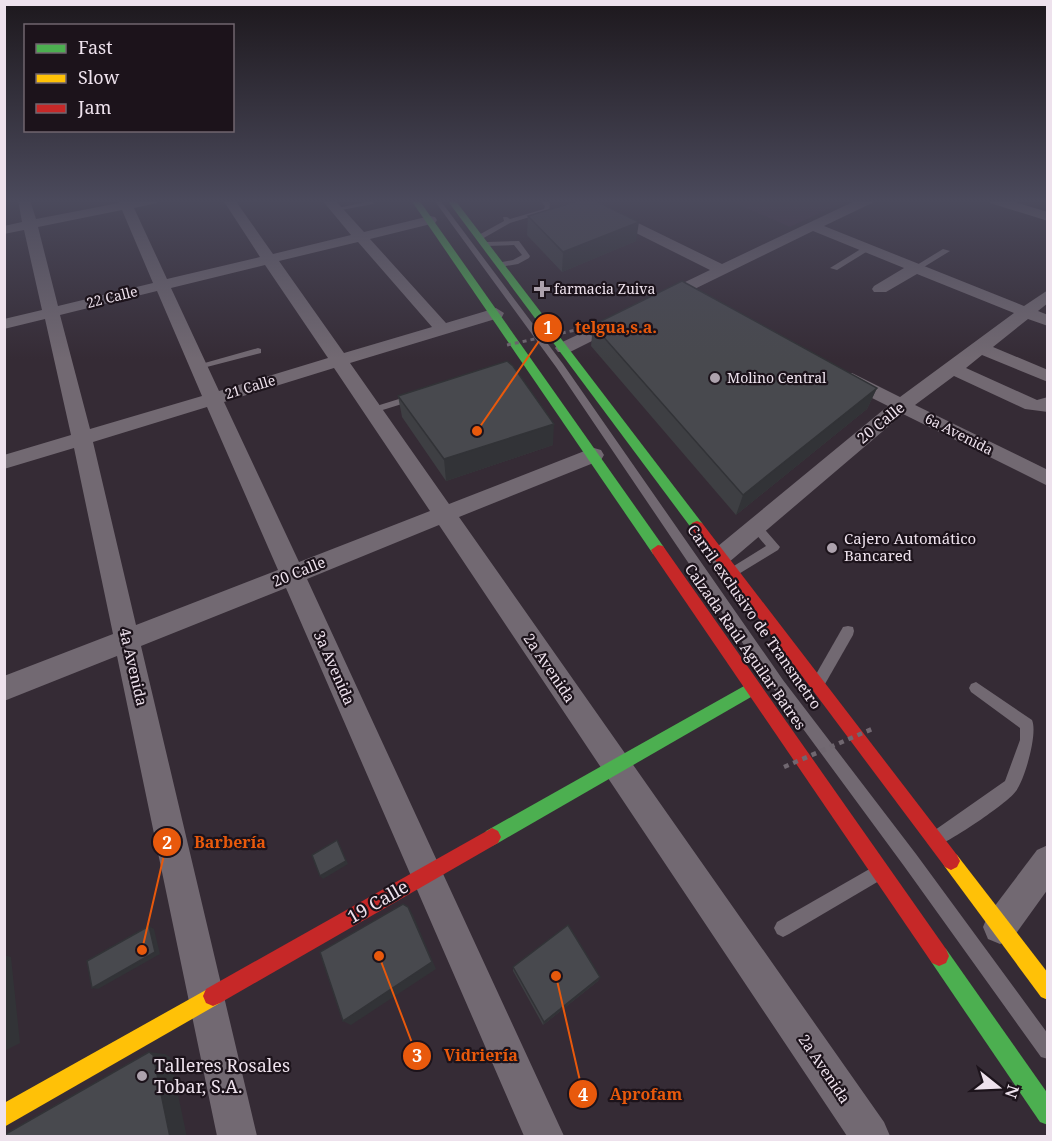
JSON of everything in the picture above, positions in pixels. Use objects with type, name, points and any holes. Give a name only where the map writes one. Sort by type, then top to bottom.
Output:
[{"type":"main road","name":"Calzada Raúl Aguilar Batres","points":[[453,253],[1047,1114]]},
{"type":"main road","name":"Calzada Raúl Aguilar Batres","points":[[492,253],[1000,927],[1045,983]]},
{"type":"main road","name":"19 Calle","points":[[4,1116],[753,688]]},
{"type":"street","name":"4a Avenida","points":[[31,253],[50,312],[82,438],[237,1137]]},
{"type":"street","name":"3a Avenida","points":[[148,253],[544,1137]]},
{"type":"street","name":"2a Avenida","points":[[266,253],[870,1137]]},
{"type":"street","name":"22 Calle","points":[[4,324],[294,253]]},
{"type":"street","points":[[375,253],[442,329]]},
{"type":"street","points":[[688,253],[722,270]]},
{"type":"street","points":[[564,348],[756,253]]},
{"type":"street","points":[[878,253],[1047,321]]},
{"type":"street","points":[[880,289],[916,268]]},
{"type":"street","points":[[677,292],[699,303]]},
{"type":"street","name":"20 Calle","points":[[726,564],[756,527],[902,405],[981,348],[1047,295]]},
{"type":"street","name":"21 Calle","points":[[4,462],[496,313]]},
{"type":"street","points":[[981,348],[1047,377]]},
{"type":"street","name":"6a Avenida","points":[[827,368],[1047,479]]},
{"type":"street","points":[[953,369],[1032,405],[1043,407],[1047,403]]},
{"type":"street","name":"20 Calle","points":[[4,689],[594,455]]},
{"type":"street","points":[[1000,927],[1047,861]]},
{"type":"lane","name":"Carril exclusivo de Transmetro","points":[[476,253],[560,366],[778,684],[910,860],[1047,1050]]},
{"type":"lane","points":[[500,265],[515,262],[526,256],[524,253]]},
{"type":"lane","points":[[834,268],[860,253]]},
{"type":"lane","points":[[916,268],[941,253]]},
{"type":"lane","points":[[199,366],[258,351]]},
{"type":"lane","points":[[373,410],[424,395]]},
{"type":"lane","points":[[726,564],[774,547],[756,527]]},
{"type":"lane","points":[[818,684],[848,631]]},
{"type":"lane","points":[[934,839],[962,823],[1011,786],[1027,740],[1027,725],[976,688]]},
{"type":"lane","points":[[783,928],[879,871]]},
{"type":"path","points":[[507,345],[576,330]]},
{"type":"path","points":[[784,767],[872,729]]},
{"type":"building","name":"Molino Central","points":[[682,281],[877,388],[743,495],[593,325]]},
{"type":"building","points":[[507,361],[513,366],[554,424],[444,459],[398,396]]},
{"type":"building","points":[[337,840],[346,861],[320,876],[312,855]]},
{"type":"building","points":[[403,904],[408,907],[432,962],[343,1021],[320,952]]},
{"type":"building","points":[[568,925],[600,977],[544,1022],[513,967]]},
{"type":"building","points":[[149,926],[155,952],[92,988],[87,961]]},
{"type":"building","name":"Talleres Rosales Tobar, S.A.","points":[[149,1052],[153,1055],[170,1137],[4,1137],[4,1135]]},
{"type":"traffic: fast","points":[[452,253],[658,550]]},
{"type":"traffic: fast","points":[[491,253],[697,526]]},
{"type":"traffic: fast","points":[[492,837],[753,688]]},
{"type":"traffic: fast","points":[[939,956],[1048,1114]]},
{"type":"traffic: slow","points":[[951,861],[1048,990]]},
{"type":"traffic: slow","points":[[4,1116],[213,996]]},
{"type":"traffic: jam","points":[[697,526],[951,861]]},
{"type":"traffic: jam","points":[[658,550],[939,956]]},
{"type":"traffic: jam","points":[[213,996],[492,837]]},
{"type":"place","name":"farmacia Zuiva","points":[[542,289]]},
{"type":"place","name":"Molino Central","points":[[715,378]]},
{"type":"place","name":"telgua,s.a.","points":[[477,431]]},
{"type":"place","name":"Cajero Automático Bancared","points":[[832,548]]},
{"type":"place","name":"Barbería","points":[[142,950]]},
{"type":"place","name":"Vidriería","points":[[379,956]]},
{"type":"place","name":"Aprofam","points":[[556,976]]},
{"type":"place","name":"Talleres Rosales Tobar, S.A.","points":[[142,1076]]}]
